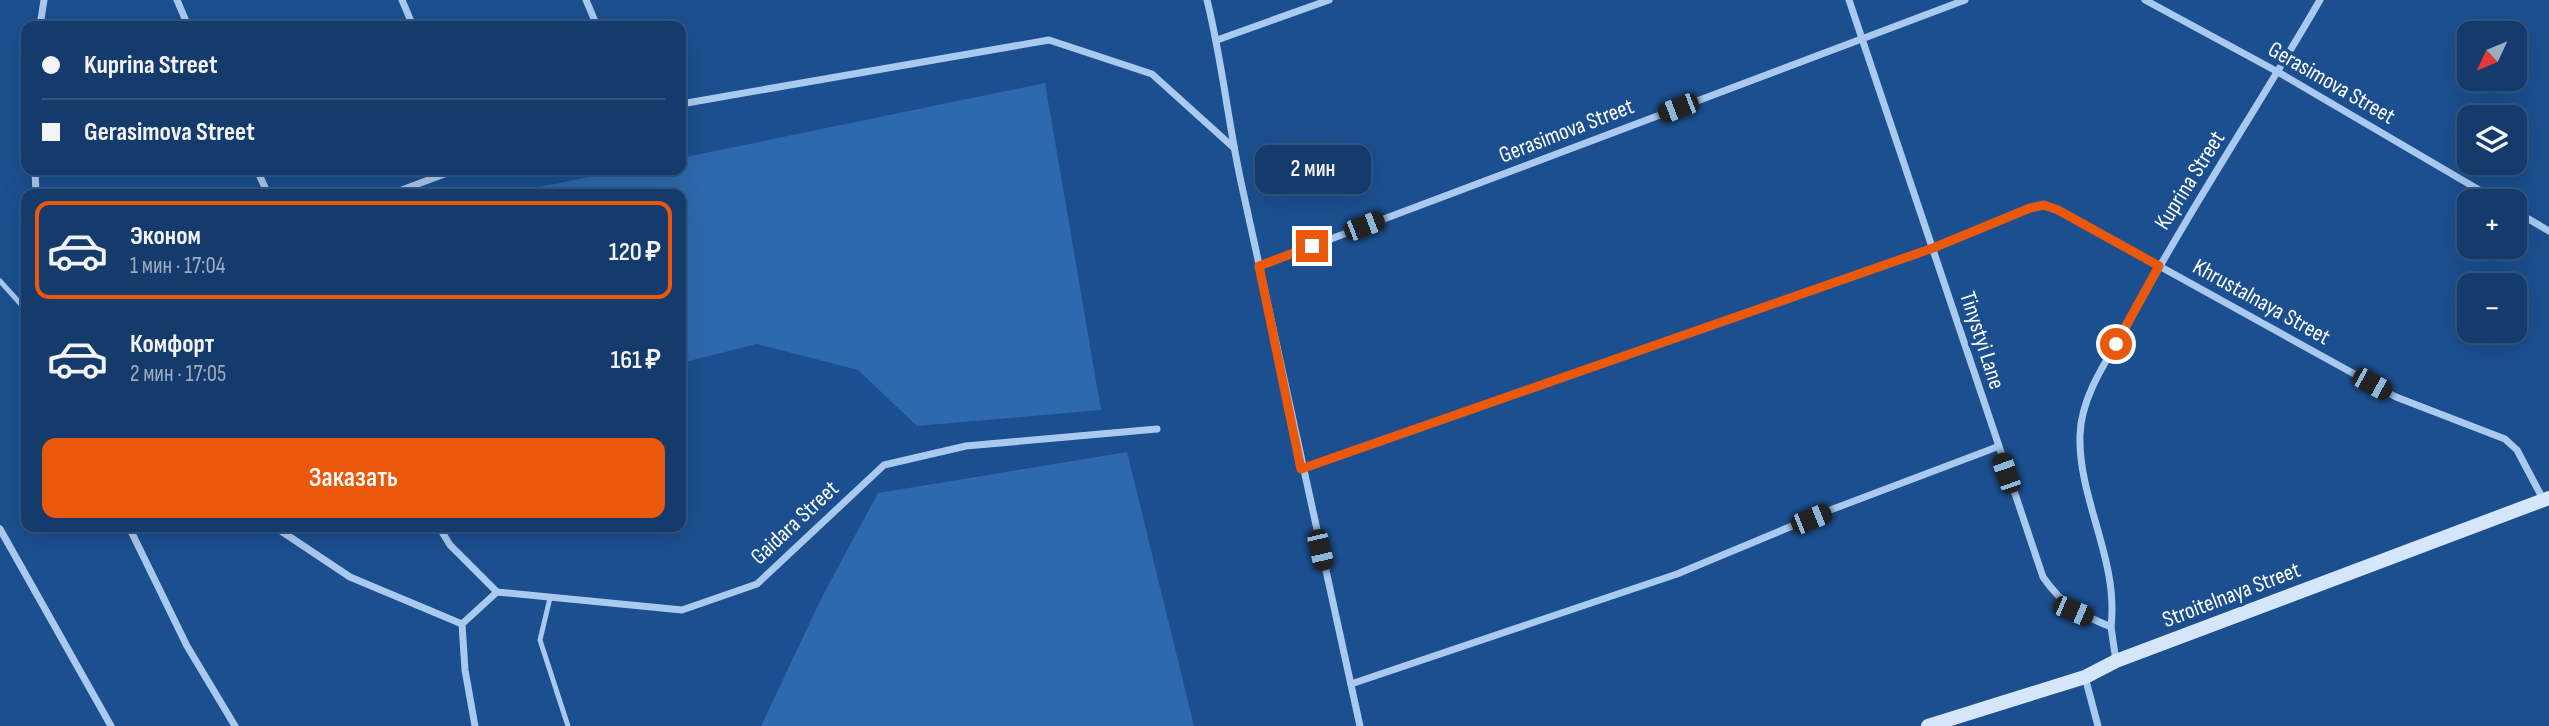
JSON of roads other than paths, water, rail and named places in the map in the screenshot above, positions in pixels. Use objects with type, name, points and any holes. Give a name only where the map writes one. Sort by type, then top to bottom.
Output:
[{"type":"main road","name":"Stroitelnaya Street","points":[[1928,726],[2085,677],[2116,661],[2546,499]]},
{"type":"street","points":[[41,21],[44,0]]},
{"type":"street","points":[[177,0],[186,21]]},
{"type":"street","points":[[402,0],[412,21]]},
{"type":"street","points":[[586,0],[595,21]]},
{"type":"street","points":[[1207,0],[1217,40],[1234,148],[1301,469],[1360,726]]},
{"type":"street","points":[[1217,40],[1329,0]]},
{"type":"street","name":"Tinystyi Lane","points":[[1849,0],[1997,447],[2043,577],[2057,598],[2073,611],[2110,627]]},
{"type":"street","name":"Gerasimova Street","points":[[1259,266],[1965,0]]},
{"type":"street","name":"Gerasimova Street","points":[[2145,0],[2278,72],[2478,189]]},
{"type":"street","name":"Kuprina Street","points":[[2110,627],[2114,598],[2083,468],[2080,434],[2085,409],[2095,384],[2159,266],[2320,0]]},
{"type":"street","points":[[686,103],[1049,40],[1152,74],[1234,148]]},
{"type":"street","points":[[404,189],[442,175]]},
{"type":"street","name":"Khrustalnaya Street","points":[[1301,469],[1933,248],[2030,208],[2044,205],[2058,210],[2396,397],[2505,439],[2517,450],[2546,499]]},
{"type":"street","points":[[2527,218],[2549,232]]},
{"type":"street","name":"Gaidara Street","points":[[497,592],[682,610],[757,584],[884,465],[966,446],[1157,429]]},
{"type":"street","points":[[1351,684],[1677,574],[1833,509],[1997,447]]},
{"type":"street","points":[[0,529],[111,726]]},
{"type":"street","points":[[131,532],[187,646],[235,726]]},
{"type":"street","points":[[282,532],[350,577],[462,624]]},
{"type":"street","points":[[442,532],[450,545],[497,592],[462,624]]},
{"type":"street","points":[[462,624],[465,670],[475,726]]},
{"type":"street","points":[[2110,627],[2116,661]]},
{"type":"street","points":[[2085,677],[2098,726]]},
{"type":"lane","points":[[0,281],[21,304]]},
{"type":"lane","points":[[550,598],[540,640],[568,726]]}]
